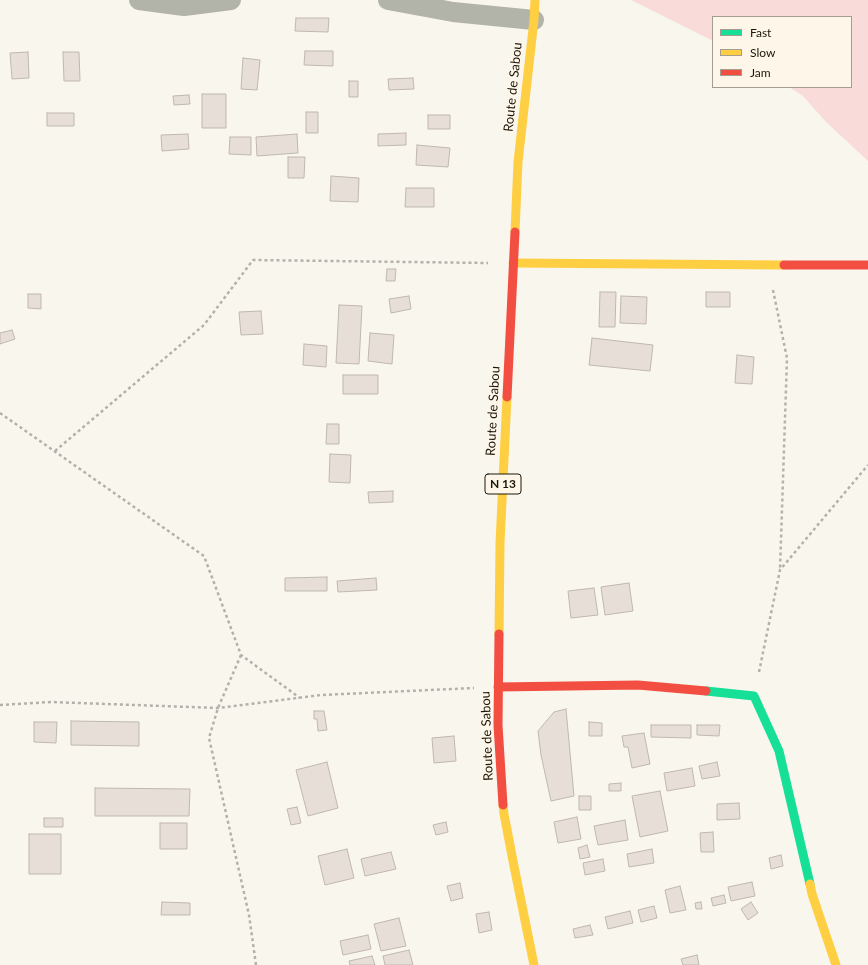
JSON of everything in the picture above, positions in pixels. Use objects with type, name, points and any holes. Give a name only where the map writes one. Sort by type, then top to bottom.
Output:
[{"type":"main road","name":"Route de Sabou","points":[[534,965],[504,814],[498,725],[498,687],[500,543],[518,162],[535,0]]},
{"type":"main road","points":[[513,264],[868,265]]},
{"type":"main road","points":[[498,687],[638,685],[754,696],[779,751],[812,894],[836,965]]},
{"type":"street","points":[[140,0],[184,6],[231,0]]},
{"type":"street","points":[[388,0],[453,12],[534,20]]},
{"type":"path","points":[[55,451],[204,325],[253,260],[513,264]]},
{"type":"path","points":[[754,696],[780,570],[788,358],[768,265]]},
{"type":"path","points":[[0,413],[204,556],[241,655],[300,698]]},
{"type":"path","points":[[780,570],[868,465]]},
{"type":"path","points":[[241,655],[218,708],[210,738],[249,915],[256,965]]},
{"type":"path","points":[[0,705],[50,702],[218,708],[321,695],[498,687]]},
{"type":"shaded area","points":[[631,0],[868,0],[868,161],[826,122],[803,96],[791,88],[852,88],[852,16],[712,16],[712,40]]},
{"type":"building","points":[[296,18],[329,18],[328,32],[295,31]]},
{"type":"building","points":[[305,51],[333,51],[333,66],[304,65]]},
{"type":"building","points":[[28,52],[29,78],[12,79],[10,53]]},
{"type":"building","points":[[63,52],[79,52],[80,81],[64,81]]},
{"type":"building","points":[[243,58],[260,60],[257,90],[241,89]]},
{"type":"building","points":[[413,78],[414,89],[389,90],[388,79]]},
{"type":"building","points":[[349,81],[358,81],[358,97],[349,97]]},
{"type":"building","points":[[202,94],[226,94],[226,128],[202,128]]},
{"type":"building","points":[[189,95],[190,104],[174,105],[173,96]]},
{"type":"building","points":[[306,112],[318,112],[318,133],[306,133]]},
{"type":"building","points":[[47,113],[74,113],[74,126],[47,126]]},
{"type":"building","points":[[428,115],[450,115],[450,129],[428,129]]},
{"type":"building","points":[[406,133],[406,145],[378,146],[378,134]]},
{"type":"building","points":[[188,134],[189,149],[162,151],[161,135]]},
{"type":"building","points":[[297,134],[298,153],[257,156],[256,137]]},
{"type":"building","points":[[230,137],[251,137],[251,155],[229,154]]},
{"type":"building","points":[[417,145],[450,148],[448,167],[416,165]]},
{"type":"building","points":[[288,157],[305,157],[304,178],[288,178]]},
{"type":"building","points":[[331,176],[359,178],[358,202],[330,201]]},
{"type":"building","points":[[406,188],[434,188],[434,207],[405,207]]},
{"type":"building","points":[[387,269],[396,269],[395,281],[386,281]]},
{"type":"building","points":[[600,292],[616,292],[615,327],[599,327]]},
{"type":"building","points":[[706,292],[730,292],[730,307],[706,307]]},
{"type":"building","points":[[28,294],[41,294],[41,309],[28,308]]},
{"type":"building","points":[[409,296],[411,309],[391,313],[389,299]]},
{"type":"building","points":[[621,296],[647,297],[646,324],[620,323]]},
{"type":"building","points":[[339,305],[362,306],[359,364],[336,363]]},
{"type":"building","points":[[261,311],[263,334],[241,335],[239,312]]},
{"type":"building","points":[[12,330],[15,339],[0,344],[0,333]]},
{"type":"building","points":[[370,333],[394,335],[392,364],[368,361]]},
{"type":"building","points":[[592,338],[653,345],[650,371],[589,365]]},
{"type":"building","points":[[304,344],[327,346],[326,367],[303,365]]},
{"type":"building","points":[[737,355],[754,357],[752,384],[735,383]]},
{"type":"building","points":[[343,375],[378,375],[378,394],[343,394]]},
{"type":"building","points":[[327,424],[339,424],[339,444],[326,444]]},
{"type":"building","points":[[330,454],[351,455],[350,483],[329,482]]},
{"type":"building","points":[[393,491],[393,502],[369,503],[368,492]]},
{"type":"building","points":[[327,577],[327,591],[285,591],[285,578]]},
{"type":"building","points":[[376,578],[377,590],[338,592],[337,581]]},
{"type":"building","points":[[629,583],[633,611],[605,615],[601,587]]},
{"type":"building","points":[[594,588],[598,615],[571,618],[568,591]]},
{"type":"building","points":[[566,709],[574,796],[551,801],[541,755],[538,731],[554,712]]},
{"type":"building","points":[[314,711],[324,711],[327,730],[318,731],[317,719],[314,719]]},
{"type":"building","points":[[71,721],[139,722],[139,746],[71,745]]},
{"type":"building","points":[[34,722],[57,722],[56,743],[34,742]]},
{"type":"building","points":[[589,722],[602,723],[602,736],[589,736]]},
{"type":"building","points":[[651,725],[691,725],[691,738],[651,737]]},
{"type":"building","points":[[697,725],[720,725],[719,736],[697,735]]},
{"type":"building","points":[[644,733],[650,764],[632,768],[628,747],[624,747],[622,736]]},
{"type":"building","points":[[454,736],[456,761],[434,763],[432,738]]},
{"type":"building","points":[[327,762],[338,808],[308,816],[296,770]]},
{"type":"building","points":[[717,762],[720,776],[702,779],[699,766]]},
{"type":"building","points":[[692,768],[695,786],[667,791],[664,773]]},
{"type":"building","points":[[621,783],[621,791],[609,791],[609,784]]},
{"type":"building","points":[[95,788],[190,789],[189,816],[95,816]]},
{"type":"building","points":[[660,791],[668,831],[640,837],[632,796]]},
{"type":"building","points":[[579,796],[591,796],[591,810],[579,810]]},
{"type":"building","points":[[739,803],[740,819],[717,820],[717,804]]},
{"type":"building","points":[[297,807],[301,823],[291,825],[287,809]]},
{"type":"building","points":[[577,817],[581,839],[558,843],[554,822]]},
{"type":"building","points":[[44,818],[63,818],[63,827],[44,827]]},
{"type":"building","points":[[625,820],[628,840],[598,845],[594,826]]},
{"type":"building","points":[[446,822],[448,832],[436,835],[433,825]]},
{"type":"building","points":[[160,823],[187,823],[187,849],[160,849]]},
{"type":"building","points":[[713,832],[714,852],[701,852],[700,833]]},
{"type":"building","points":[[29,834],[61,834],[61,874],[29,874]]},
{"type":"building","points":[[587,845],[590,857],[580,859],[578,848]]},
{"type":"building","points":[[347,849],[354,878],[325,885],[318,856]]},
{"type":"building","points":[[652,849],[654,863],[629,867],[627,854]]},
{"type":"building","points":[[391,852],[396,869],[365,876],[361,859]]},
{"type":"building","points":[[781,855],[783,866],[771,869],[769,858]]},
{"type":"building","points":[[603,859],[605,871],[585,875],[583,863]]},
{"type":"building","points":[[752,882],[755,896],[731,901],[728,887]]},
{"type":"building","points":[[460,883],[463,898],[451,901],[447,886]]},
{"type":"building","points":[[680,886],[686,910],[670,913],[665,890]]},
{"type":"building","points":[[724,895],[726,903],[713,906],[711,898]]},
{"type":"building","points":[[162,902],[190,903],[190,915],[161,915]]},
{"type":"building","points":[[701,902],[702,909],[696,909],[695,903]]},
{"type":"building","points":[[751,902],[758,913],[748,920],[741,909]]},
{"type":"building","points":[[654,906],[657,918],[641,922],[638,910]]},
{"type":"building","points":[[630,911],[633,923],[608,929],[605,917]]},
{"type":"building","points":[[489,912],[492,930],[479,933],[476,914]]},
{"type":"building","points":[[399,918],[406,946],[381,951],[374,924]]},
{"type":"building","points":[[590,925],[593,935],[575,938],[573,929]]},
{"type":"building","points":[[368,935],[371,949],[343,955],[340,941]]},
{"type":"building","points":[[409,950],[413,965],[385,965],[383,956]]},
{"type":"building","points":[[697,955],[699,965],[683,965],[681,959]]},
{"type":"building","points":[[372,956],[375,965],[350,965],[349,961]]},
{"type":"traffic: fast","points":[[706,691],[754,696],[779,751],[810,884]]},
{"type":"traffic: slow","points":[[515,232],[518,162],[535,0]]},
{"type":"traffic: slow","points":[[513,263],[784,265]]},
{"type":"traffic: slow","points":[[499,634],[500,543],[507,397]]},
{"type":"traffic: slow","points":[[503,805],[534,965]]},
{"type":"traffic: slow","points":[[810,884],[836,965]]},
{"type":"traffic: jam","points":[[507,397],[515,232]]},
{"type":"traffic: jam","points":[[784,265],[868,265]]},
{"type":"traffic: jam","points":[[499,634],[498,725],[503,805]]},
{"type":"traffic: jam","points":[[498,687],[638,685],[706,691]]}]
